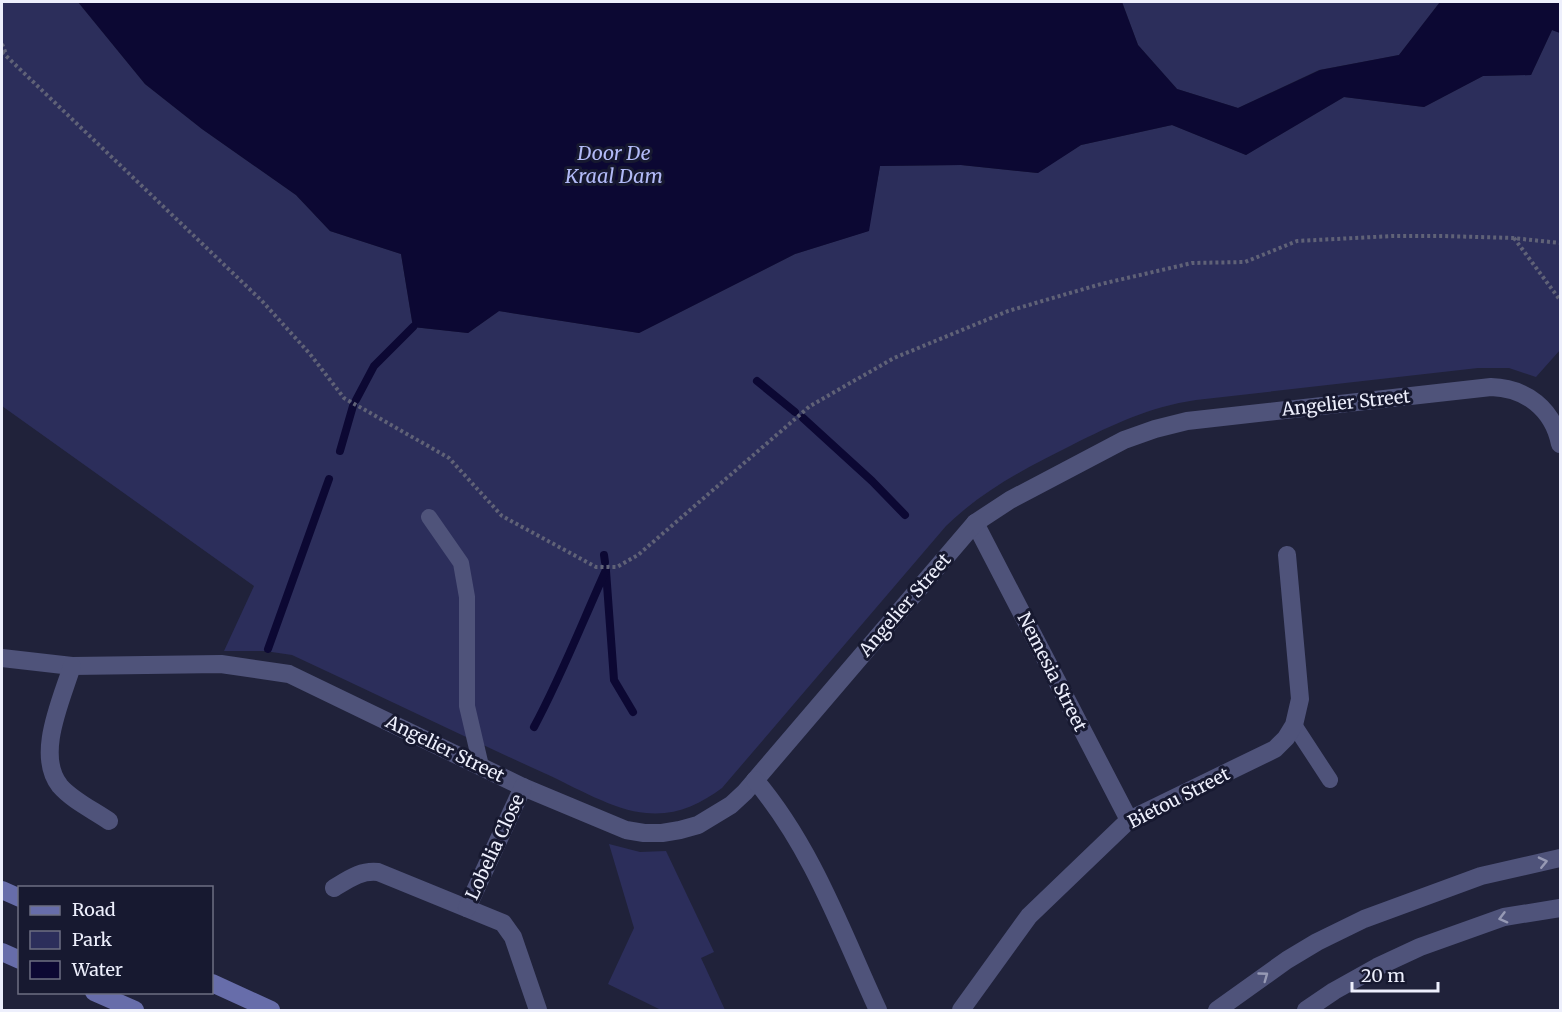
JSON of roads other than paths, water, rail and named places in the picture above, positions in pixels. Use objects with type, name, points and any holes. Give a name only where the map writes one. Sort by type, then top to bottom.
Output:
[{"type":"main road","points":[[2,890],[18,897]]},
{"type":"main road","points":[[2,952],[18,959]]},
{"type":"main road","points":[[213,983],[271,1011]]},
{"type":"main road","points":[[96,994],[135,1011]]},
{"type":"street","name":"Angelier Street","points":[[2,658],[72,666],[221,664],[289,674],[523,787],[626,830],[644,833],[680,831],[715,816],[731,805],[755,780],[975,523],[1010,500],[1124,440],[1187,421],[1491,387],[1505,388],[1532,398],[1552,419],[1560,444]]},
{"type":"street","name":"Nemesia Street","points":[[975,523],[1129,820]]},
{"type":"street","name":"Bietou Street","points":[[961,1011],[1029,916],[1129,820],[1275,749],[1286,738],[1294,725],[1300,699],[1287,555]]},
{"type":"street","points":[[72,666],[49,746],[50,762],[53,774],[67,793],[109,821]]},
{"type":"street","points":[[755,780],[780,810],[790,828],[831,907],[878,1011]]},
{"type":"street","name":"Lobelia Close","points":[[467,908],[523,787]]},
{"type":"street","points":[[1217,1011],[1287,960],[1364,919],[1481,876],[1560,858]]},
{"type":"street","name":"Lobelia Close","points":[[334,888],[356,874],[378,872],[496,919],[509,929],[513,937],[538,1011]]},
{"type":"street","points":[[1306,1011],[1334,991],[1420,947],[1504,917],[1560,908]]},
{"type":"lane","points":[[429,517],[460,562],[467,597],[467,706],[481,766]]},
{"type":"lane","points":[[1294,725],[1330,780]]},
{"type":"water","name":"Door De Kraal Dam","points":[[78,2],[1122,2],[1138,45],[1177,89],[1238,108],[1320,70],[1399,55],[1440,2],[1560,2],[1560,33],[1552,30],[1531,75],[1483,76],[1424,107],[1344,97],[1246,155],[1172,125],[1081,145],[1038,173],[961,165],[880,166],[869,231],[795,254],[639,333],[499,311],[468,333],[413,327],[401,254],[330,231],[296,195],[202,129],[145,84]]},
{"type":"waterway","points":[[356,400],[374,366],[413,327]]},
{"type":"waterway","points":[[757,381],[795,412]]},
{"type":"waterway","points":[[340,451],[353,406]]},
{"type":"waterway","points":[[803,418],[872,481],[905,515]]},
{"type":"waterway","points":[[268,649],[329,479]]},
{"type":"waterway","points":[[604,555],[605,562]]},
{"type":"waterway","points":[[534,727],[606,570]]},
{"type":"waterway","points":[[606,571],[614,680],[633,712]]}]
